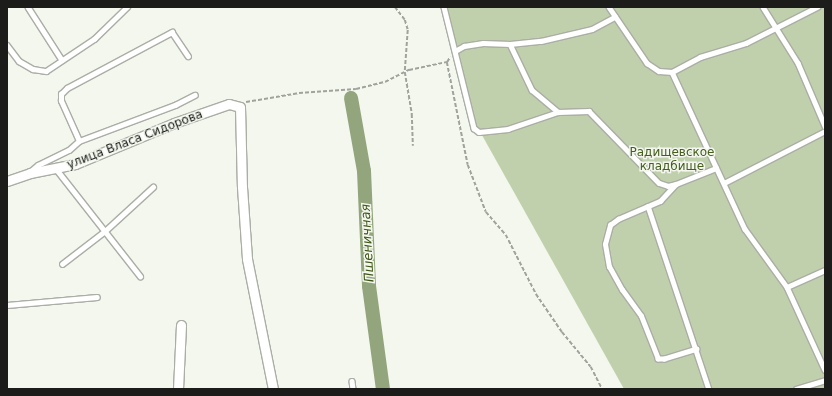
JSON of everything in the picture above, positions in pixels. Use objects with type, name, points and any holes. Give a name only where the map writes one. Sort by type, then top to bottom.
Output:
[{"type":"street","name":"улица Власа Сидорова","points":[[7,181],[30,173],[57,170],[229,104],[240,107]]},
{"type":"street","points":[[240,107],[242,187],[247,259],[273,389]]},
{"type":"street","points":[[178,389],[181,325]]},
{"type":"lane","points":[[28,7],[62,60]]},
{"type":"lane","points":[[7,45],[19,61],[33,70],[46,71],[94,38],[127,7]]},
{"type":"lane","points":[[444,7],[470,121],[479,132],[508,129],[558,112],[590,111],[659,183],[668,186],[676,184],[716,168]]},
{"type":"lane","points":[[609,7],[647,63],[659,71],[672,72],[700,57],[746,43],[817,7]]},
{"type":"lane","points":[[764,7],[798,62],[825,126]]},
{"type":"lane","points":[[455,51],[464,46],[483,43],[510,44],[541,41],[592,29],[615,17]]},
{"type":"lane","points":[[79,141],[61,101],[60,94],[67,88],[172,32],[188,56]]},
{"type":"lane","points":[[510,44],[532,90],[558,112]]},
{"type":"lane","points":[[672,72],[745,229],[787,287],[825,370]]},
{"type":"lane","points":[[30,173],[38,165],[69,150],[79,141],[162,111],[195,95]]},
{"type":"lane","points":[[724,183],[825,131]]},
{"type":"lane","points":[[57,170],[140,276]]},
{"type":"lane","points":[[676,184],[660,201],[610,225],[605,244],[610,267],[622,290],[641,316],[658,359],[665,360],[697,348]]},
{"type":"lane","points":[[62,264],[105,231],[153,187]]},
{"type":"lane","points":[[648,206],[697,348],[709,389]]},
{"type":"lane","points":[[787,287],[825,270]]},
{"type":"lane","points":[[7,305],[98,297]]},
{"type":"lane","points":[[796,389],[825,380]]},
{"type":"lane","points":[[352,381],[354,389]]},
{"type":"path","points":[[395,7],[405,20],[408,30],[405,72],[412,114],[413,146]]},
{"type":"path","points":[[240,107],[248,100],[356,89],[385,82],[405,72],[447,62],[455,51]]},
{"type":"path","points":[[447,62],[468,165],[486,212],[506,235],[544,307],[591,367],[602,389]]},
{"type":"green space","name":"Радищевское кладбище","points":[[446,7],[825,7],[825,389],[624,389],[473,119]]},
{"type":"waterway","name":"Пшеничная","points":[[351,98],[364,171],[369,286],[383,389]]}]
